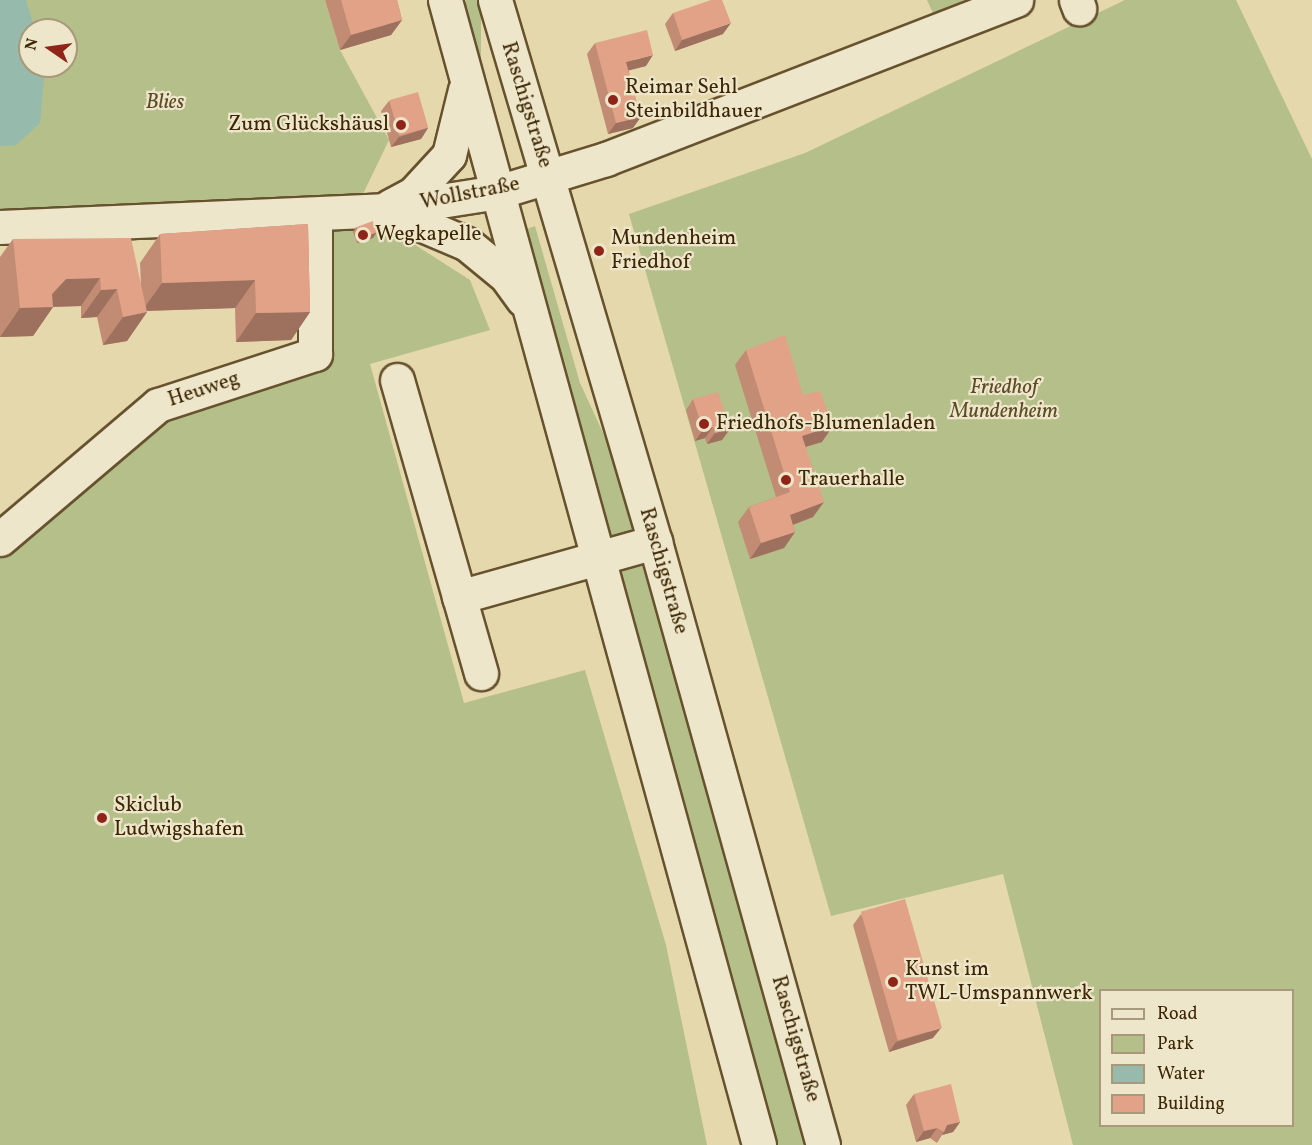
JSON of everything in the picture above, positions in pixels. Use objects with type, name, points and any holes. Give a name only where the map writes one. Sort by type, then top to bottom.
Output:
[{"type":"street","points":[[445,0],[759,1145]]},
{"type":"street","name":"Raschigstraße","points":[[495,0],[655,542],[823,1145]]},
{"type":"street","name":"Wollstraße","points":[[0,227],[315,215],[383,210],[498,192],[547,177],[951,15],[1016,0]]},
{"type":"street","points":[[383,210],[413,194],[449,155],[463,117],[467,75]]},
{"type":"street","points":[[383,210],[416,219],[467,244],[506,276],[531,310]]},
{"type":"street","name":"Heuweg","points":[[0,539],[158,405],[315,354],[315,215]]},
{"type":"street","points":[[397,380],[481,673]]},
{"type":"street","points":[[459,597],[655,542]]},
{"type":"green space","name":"Blies","points":[[0,0],[325,0],[340,50],[389,140],[361,198],[0,214]]},
{"type":"green space","points":[[466,0],[481,0],[481,141],[466,141]]},
{"type":"green space","points":[[927,0],[964,0],[934,15]]},
{"type":"green space","name":"Friedhof Mundenheim","points":[[1125,0],[1236,0],[1312,159],[1312,1145],[1073,1145],[1003,874],[831,916],[629,214],[805,153]]},
{"type":"green space","points":[[384,225],[470,280],[490,330],[370,364],[464,703],[585,670],[666,945],[707,1145],[0,1145],[0,552],[165,417],[331,366],[329,229]]},
{"type":"green space","points":[[535,226],[580,383],[617,463],[639,540],[610,541],[527,229]]},
{"type":"green space","points":[[655,542],[828,1144],[768,1145],[599,558]]},
{"type":"water","points":[[0,0],[26,0],[31,18],[18,18],[18,78],[44,78],[40,123],[16,145],[0,146]]},
{"type":"building","points":[[341,0],[397,0],[402,20],[351,35]]},
{"type":"building","points":[[711,0],[722,0],[731,23],[682,40],[673,13]]},
{"type":"building","points":[[647,30],[653,55],[626,62],[641,117],[616,123],[595,43]]},
{"type":"building","points":[[418,92],[428,128],[399,136],[389,100]]},
{"type":"building","points":[[373,221],[377,232],[360,238],[356,227]]},
{"type":"building","points":[[308,224],[310,312],[256,313],[255,280],[162,283],[160,234]]},
{"type":"building","points":[[131,238],[147,312],[123,317],[117,289],[101,290],[100,278],[66,279],[52,294],[53,307],[20,308],[13,239]]},
{"type":"building","name":"Trauerhalle","points":[[785,335],[803,395],[820,391],[833,426],[802,436],[824,502],[790,515],[795,532],[761,543],[749,507],[790,492],[746,350]]},
{"type":"building","points":[[718,392],[730,429],[715,433],[713,427],[703,430],[693,399]]},
{"type":"building","name":"Kunst im TWL-Umspannwerk","points":[[905,899],[942,1028],[898,1040],[861,912]]},
{"type":"building","points":[[951,1084],[960,1122],[947,1125],[944,1132],[937,1128],[924,1131],[914,1094]]},
{"type":"place","name":"Reimar Sehl Steinbildhauer","points":[[613,100]]},
{"type":"place","name":"Zum Glückshäusl","points":[[401,125]]},
{"type":"place","name":"Wegkapelle","points":[[363,235]]},
{"type":"place","name":"Mundenheim Friedhof","points":[[599,251]]},
{"type":"place","name":"Friedhofs-Blumenladen","points":[[704,424]]},
{"type":"place","name":"Trauerhalle","points":[[786,480]]},
{"type":"place","name":"Skiclub Ludwigshafen","points":[[102,818]]},
{"type":"place","name":"Kunst im TWL-Umspannwerk","points":[[893,982]]}]
